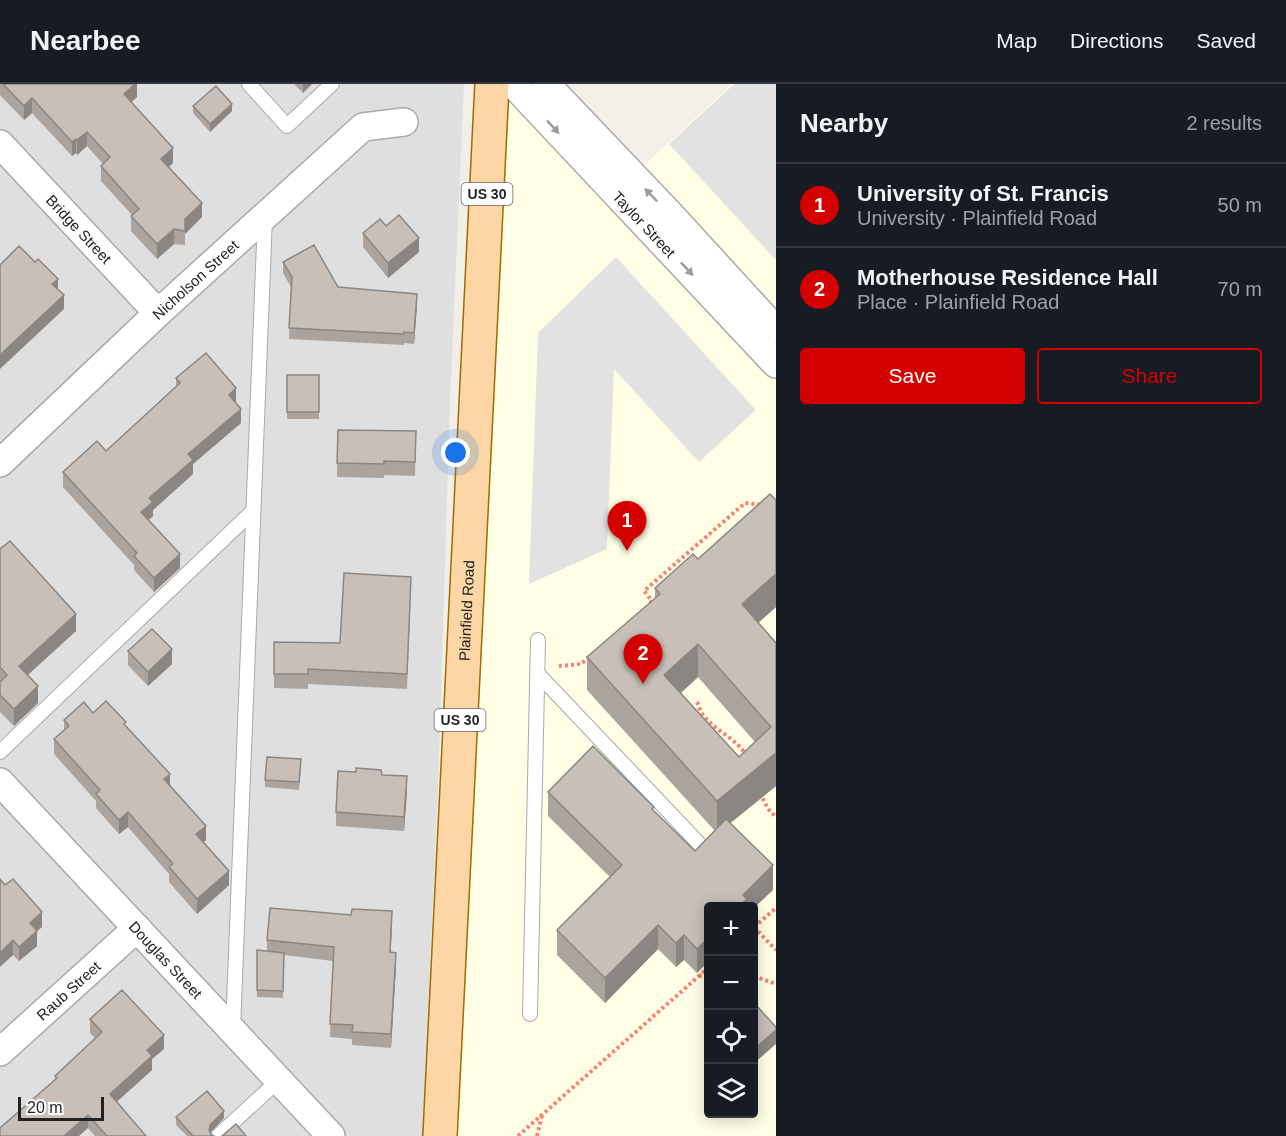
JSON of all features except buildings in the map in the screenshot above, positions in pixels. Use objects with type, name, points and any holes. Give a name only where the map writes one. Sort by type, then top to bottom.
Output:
[{"type":"main road","name":"Plainfield Road","points":[[440,1136],[492,84]]},
{"type":"street","name":"Taylor Street","points":[[513,84],[776,364]]},
{"type":"street","name":"Taylor Street","points":[[546,84],[776,330]]},
{"type":"street","name":"Nicholson Street","points":[[0,463],[158,313],[363,127],[404,122]]},
{"type":"street","name":"Bridge Street","points":[[3,152],[158,313]]},
{"type":"street","name":"Douglas Street","points":[[0,782],[331,1136]]},
{"type":"street","name":"Raub Street","points":[[0,1052],[137,928]]},
{"type":"lane","points":[[249,84],[287,126],[332,84]]},
{"type":"lane","points":[[233,1031],[265,216]]},
{"type":"lane","points":[[0,752],[254,511]]},
{"type":"lane","points":[[530,1014],[538,640]]},
{"type":"lane","points":[[537,670],[705,850]]},
{"type":"lane","points":[[218,1136],[279,1080]]},
{"type":"path","points":[[659,609],[644,591],[745,502],[765,505]]},
{"type":"path","points":[[668,570],[675,578]]},
{"type":"path","points":[[643,609],[652,601]]},
{"type":"path","points":[[537,670],[581,664],[590,656]]},
{"type":"path","points":[[697,702],[704,716],[742,748],[749,762]]},
{"type":"path","points":[[727,747],[734,742]]},
{"type":"path","points":[[757,787],[768,809],[776,817]]},
{"type":"path","points":[[758,924],[776,908]]},
{"type":"path","points":[[758,931],[776,950]]},
{"type":"path","points":[[518,1136],[704,972]]},
{"type":"path","points":[[699,976],[704,975]]},
{"type":"path","points":[[758,978],[776,984]]},
{"type":"path","points":[[537,1136],[542,1114]]},
{"type":"shaded area","points":[[0,84],[464,84],[450,400],[438,792],[422,1136],[0,1136]]},
{"type":"shaded area","points":[[499,84],[611,196],[732,84],[776,84],[776,1136],[451,1136]]},
{"type":"shaded area","points":[[734,84],[776,84],[776,260],[669,144]]},
{"type":"shaded area","points":[[616,257],[756,410],[699,462],[614,369],[607,549],[529,584],[538,333]]},
{"type":"place","name":"University of St. Francis","points":[[627,551]]},
{"type":"place","name":"Motherhouse Residence Hall","points":[[643,684]]}]
